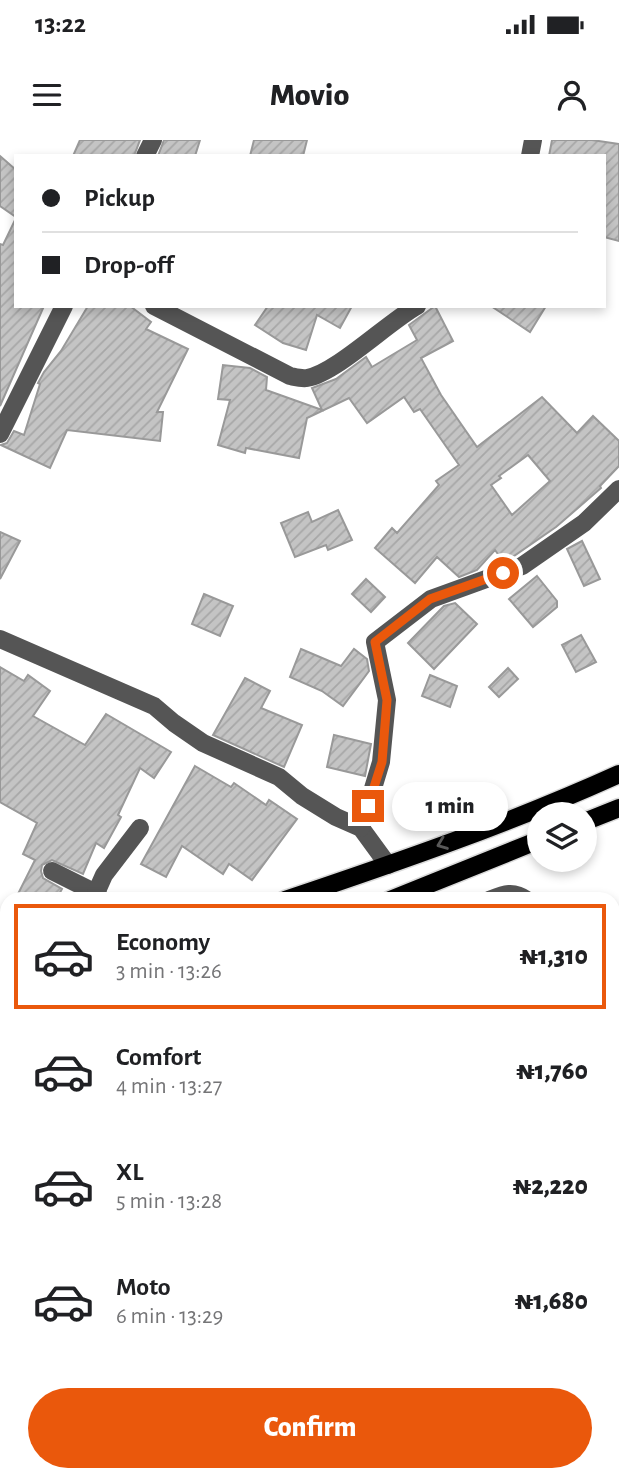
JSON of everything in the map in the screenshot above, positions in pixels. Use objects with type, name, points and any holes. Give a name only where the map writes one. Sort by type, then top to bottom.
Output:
[{"type":"main road","points":[[309,892],[581,792],[619,774]]},
{"type":"main road","points":[[597,817],[619,808]]},
{"type":"main road","points":[[410,892],[527,845]]},
{"type":"street","points":[[0,434],[63,308]]},
{"type":"street","points":[[159,308],[290,376],[306,378],[331,368],[413,308]]},
{"type":"street","points":[[361,828],[382,762],[387,700],[375,642],[430,599],[522,566],[584,523],[619,489]]},
{"type":"street","points":[[0,639],[155,706],[203,743],[279,777],[335,817],[361,828],[388,865]]},
{"type":"street","points":[[100,892],[104,875],[140,828]]},
{"type":"street","points":[[52,871],[91,892]]},
{"type":"building","points":[[80,140],[140,140],[135,154],[74,154]]},
{"type":"building","points":[[164,140],[200,140],[196,154],[159,154]]},
{"type":"building","points":[[254,140],[307,140],[304,154],[250,154]]},
{"type":"building","points":[[552,140],[592,140],[619,144],[619,241],[606,238],[606,154],[549,154]]},
{"type":"building","points":[[0,156],[14,168],[14,216],[0,206]]},
{"type":"building","points":[[14,222],[14,308],[43,308],[0,406],[0,244],[3,245]]},
{"type":"building","points":[[87,308],[133,308],[151,322],[146,329],[188,349],[157,412],[163,412],[160,441],[67,430],[50,468],[1,445],[7,443],[14,431],[24,435],[40,384],[38,383]]},
{"type":"building","points":[[267,308],[351,308],[340,328],[317,315],[306,350],[283,343],[255,325]]},
{"type":"building","points":[[436,308],[453,341],[421,358],[441,395],[477,447],[542,397],[577,433],[593,416],[619,441],[619,466],[601,488],[556,527],[511,558],[503,561],[495,550],[477,570],[459,577],[437,557],[415,583],[375,548],[392,528],[397,533],[439,485],[436,481],[459,465],[420,409],[414,412],[404,397],[367,423],[349,398],[307,418],[299,458],[246,448],[245,453],[218,445],[230,400],[218,399],[223,365],[250,368],[267,377],[266,390],[322,410],[312,388],[336,379],[366,357],[372,367],[417,340],[409,325]],"holes":[[[528,455],[550,481],[512,515],[491,485]]]},
{"type":"building","points":[[494,308],[545,308],[530,332]]},
{"type":"building","points":[[338,510],[352,540],[328,550],[326,545],[295,557],[281,523],[308,512],[312,522]]},
{"type":"building","points":[[0,532],[20,541],[0,579]]},
{"type":"building","points":[[582,541],[600,579],[584,586],[567,549]]},
{"type":"building","points":[[537,576],[557,601],[557,607],[533,627],[509,599]]},
{"type":"building","points":[[366,579],[385,597],[371,612],[352,594]]},
{"type":"building","points":[[204,594],[233,606],[220,636],[192,624]]},
{"type":"building","points":[[455,603],[477,624],[434,669],[408,643],[444,606]]},
{"type":"building","points":[[581,635],[596,662],[576,672],[562,645]]},
{"type":"building","points":[[301,649],[341,666],[354,649],[367,659],[369,671],[343,706],[322,691],[290,677]]},
{"type":"building","points":[[0,667],[24,681],[28,675],[50,691],[33,716],[85,745],[106,714],[171,752],[154,778],[140,768],[118,815],[121,817],[104,848],[96,843],[83,874],[52,860],[42,865],[43,878],[62,889],[60,892],[19,892],[35,860],[23,854],[37,823],[0,802]]},
{"type":"building","points":[[508,668],[518,679],[499,697],[489,687]]},
{"type":"building","points":[[430,675],[457,686],[450,707],[422,696]]},
{"type":"building","points":[[245,678],[270,691],[261,708],[302,725],[284,767],[213,735]]},
{"type":"building","points":[[334,735],[371,744],[365,776],[327,767]]},
{"type":"building","points":[[195,766],[231,787],[234,783],[266,805],[269,800],[297,819],[252,880],[229,864],[223,874],[182,846],[166,877],[141,864]]},
{"type":"route","points":[[368,806],[382,762],[387,700],[375,642],[430,599],[503,573]]}]
